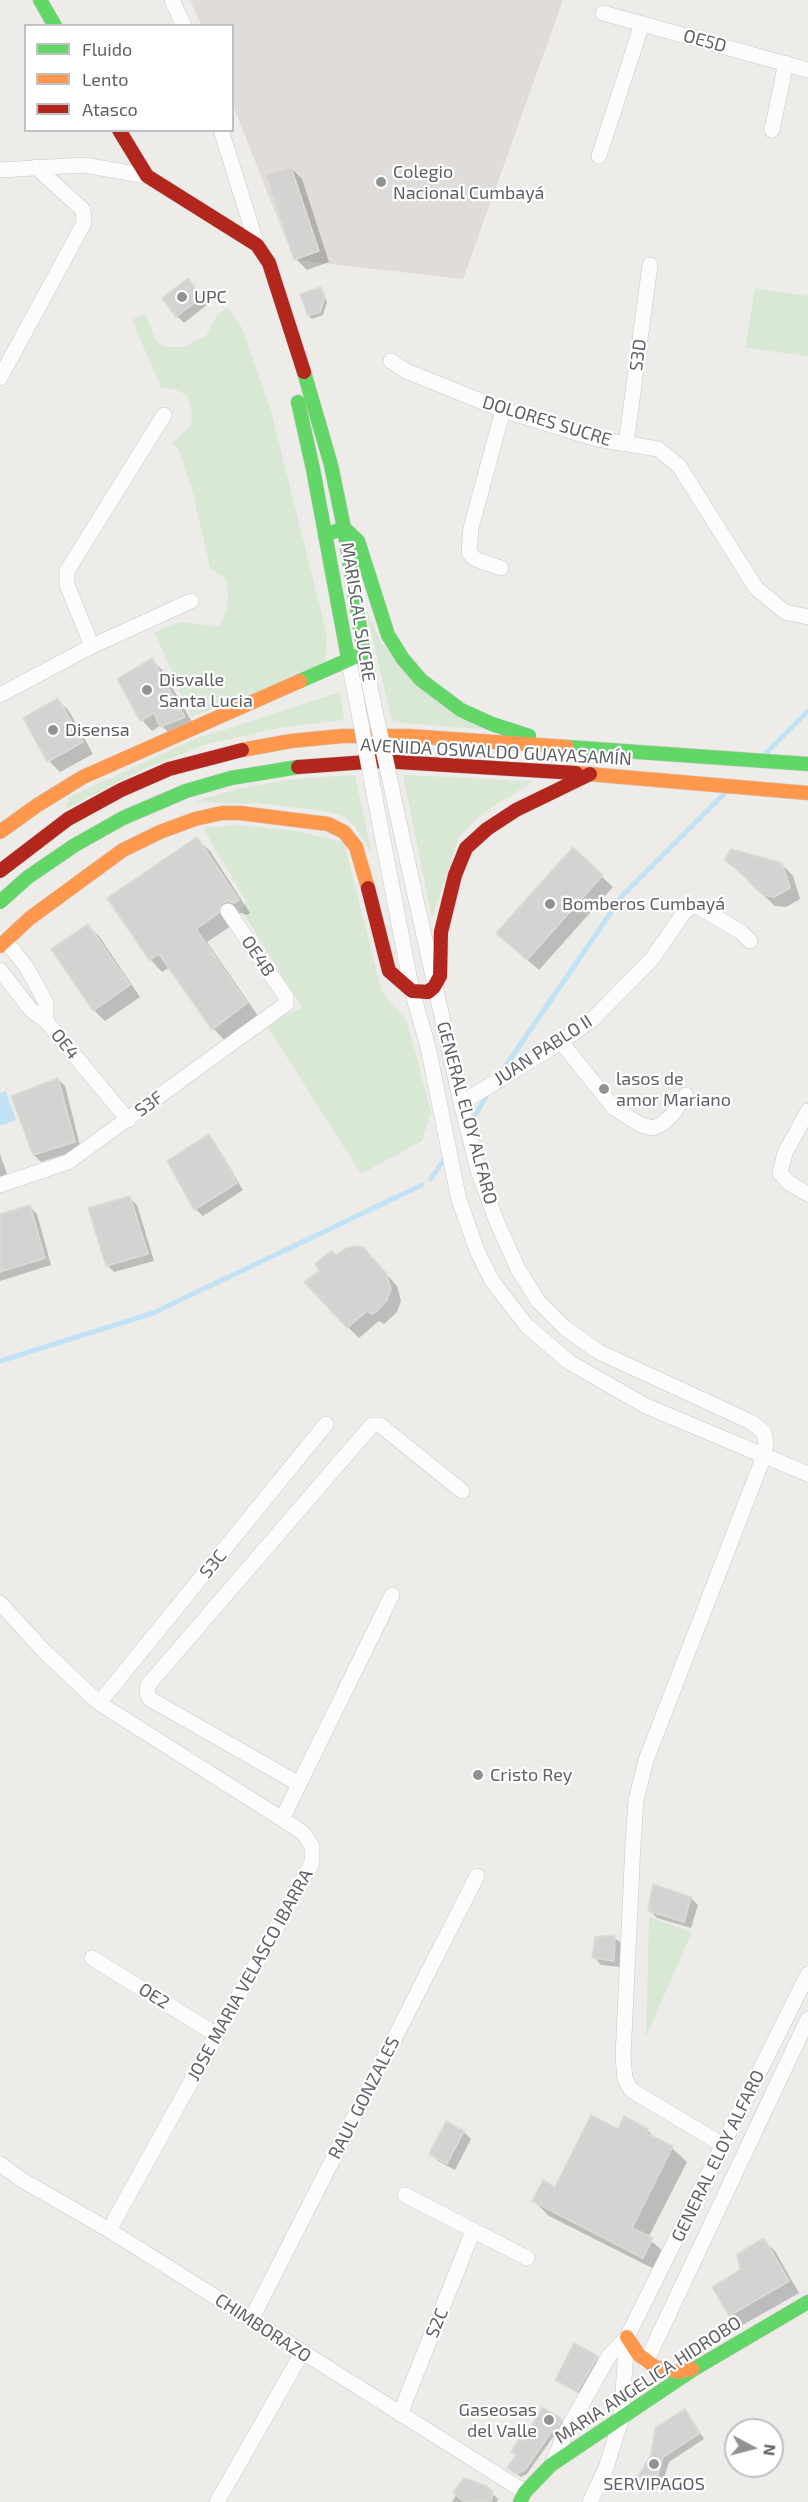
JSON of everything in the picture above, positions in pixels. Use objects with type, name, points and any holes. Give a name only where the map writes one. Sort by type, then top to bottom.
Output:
[{"type":"main road","points":[[40,0],[54,24]]},
{"type":"main road","points":[[120,132],[147,176],[257,245]]},
{"type":"main road","name":"MARISCAL SUCRE","points":[[257,245],[269,264],[304,371],[331,465],[344,528],[364,652]]},
{"type":"main road","name":"MARISCAL SUCRE","points":[[257,245],[260,269],[300,407],[348,658]]},
{"type":"main road","points":[[325,535],[344,528],[353,534],[360,547],[388,635],[403,659],[421,680],[461,711],[563,748]]},
{"type":"main road","points":[[0,832],[83,777],[364,652]]},
{"type":"main road","name":"AVENIDA OSWALDO GUAYASAMÍN","points":[[0,871],[68,819],[110,796],[169,769],[224,753],[291,741],[342,736],[408,736],[808,764]]},
{"type":"main road","name":"AVENIDA OSWALDO GUAYASAMÍN","points":[[0,902],[28,877],[123,818],[186,791],[231,778],[311,764],[381,760],[590,774],[808,793]]},
{"type":"main road","points":[[3,943],[30,918],[104,861],[160,832],[222,813],[307,821],[339,829],[350,839],[362,864],[386,964],[394,978],[412,991],[420,993],[434,987],[440,976],[441,932],[456,875],[466,848],[487,829],[516,810],[590,774]]},
{"type":"main road","name":"MARIA ANGELICA HIDROBO","points":[[522,2497],[551,2464],[621,2420],[694,2369],[808,2302]]},
{"type":"main road","points":[[627,2337],[646,2362],[665,2370],[678,2372],[694,2369]]},
{"type":"street","points":[[172,0],[183,24]]},
{"type":"street","name":"OE5D","points":[[603,13],[808,69]]},
{"type":"street","points":[[599,156],[642,24]]},
{"type":"street","points":[[772,130],[786,63]]},
{"type":"street","name":"MARISCAL SUCRE","points":[[222,132],[257,245]]},
{"type":"street","points":[[0,170],[84,165],[147,176]]},
{"type":"street","points":[[0,378],[84,223],[83,210],[36,167]]},
{"type":"street","name":"S3D","points":[[626,444],[650,265]]},
{"type":"street","name":"DOLORES SUCRE","points":[[391,361],[406,371],[504,410],[597,439],[658,449],[679,466],[756,588],[785,612],[808,617]]},
{"type":"street","points":[[501,568],[475,559],[469,552],[471,528],[504,410]]},
{"type":"street","points":[[92,646],[67,585],[68,571],[164,415]]},
{"type":"street","points":[[0,695],[92,646],[191,601]]},
{"type":"street","name":"MARISCAL SUCRE","points":[[364,652],[434,987]]},
{"type":"street","name":"MARISCAL SUCRE","points":[[348,658],[412,991],[433,1068],[459,1200],[478,1253],[492,1281],[508,1303],[547,1344],[569,1362],[603,1383],[646,1406],[808,1474]]},
{"type":"street","name":"JUAN PABLO II","points":[[461,1103],[561,1042],[593,1019],[635,978],[664,944],[685,911],[692,907],[699,907],[741,932],[750,941]]},
{"type":"street","name":"OE4B","points":[[228,911],[287,1001]]},
{"type":"street","points":[[3,943],[27,968],[46,1003],[46,1021]]},
{"type":"street","name":"OE4","points":[[0,970],[31,1010],[46,1021],[128,1120]]},
{"type":"street","name":"GENERAL ELOY ALFARO","points":[[434,987],[478,1170],[496,1220],[518,1269],[538,1301],[565,1328],[599,1352],[751,1422],[764,1432],[766,1444],[764,1456]]},
{"type":"street","name":"S3F","points":[[0,1185],[68,1162],[287,1001]]},
{"type":"street","points":[[561,1042],[614,1108],[641,1125],[653,1128],[662,1124],[671,1116],[686,1095]]},
{"type":"street","points":[[808,1111],[785,1153],[780,1173],[789,1183],[808,1194]]},
{"type":"street","name":"S3C","points":[[99,1703],[326,1424]]},
{"type":"street","points":[[299,1784],[150,1699],[147,1693],[148,1684],[372,1425],[380,1425],[462,1491]]},
{"type":"street","points":[[723,2145],[631,2090],[625,2079],[623,2058],[633,1844],[636,1801],[646,1760],[764,1456]]},
{"type":"street","points":[[282,1819],[392,1595]]},
{"type":"street","name":"JOSE MARIA VELASCO IBARRA","points":[[0,1603],[44,1651],[99,1703],[303,1833],[312,1846],[312,1863],[109,2230]]},
{"type":"street","name":"RAUL GONZALES","points":[[251,2320],[477,1876]]},
{"type":"street","name":"OE2","points":[[92,1958],[216,2035]]},
{"type":"street","name":"GENERAL ELOY ALFARO","points":[[551,2464],[567,2430],[609,2356],[627,2337],[808,1974]]},
{"type":"street","points":[[646,2362],[808,2019]]},
{"type":"street","name":"CHIMBORAZO","points":[[0,2164],[109,2230],[400,2415],[522,2497]]},
{"type":"street","points":[[405,2195],[527,2258]]},
{"type":"street","name":"S2C","points":[[400,2415],[474,2230]]},
{"type":"street","name":"GENERAL ELOY ALFARO","points":[[590,2502],[606,2468],[621,2420],[627,2337]]},
{"type":"street","points":[[217,2502],[302,2353]]},
{"type":"shaded area","name":"Colegio Nacional Cumbayá","points":[[190,0],[563,0],[463,279],[294,260],[234,108],[234,24],[201,24]]},
{"type":"green space","points":[[755,288],[808,296],[808,356],[745,348]]},
{"type":"green space","points":[[227,307],[242,328],[271,410],[327,634],[325,667],[191,717],[155,633],[167,626],[182,622],[219,627],[226,612],[228,597],[226,579],[210,568],[193,493],[178,448],[171,443],[191,426],[192,413],[187,395],[173,389],[161,388],[132,320],[145,313],[156,341],[166,347],[183,347],[206,336],[216,317]]},
{"type":"green space","points":[[366,609],[381,643],[491,730],[392,722]]},
{"type":"green space","points":[[340,692],[344,720],[278,728],[208,744],[146,768],[65,809],[69,797],[195,739]]},
{"type":"green space","points":[[355,775],[372,854],[355,826],[342,816],[326,811],[263,804],[193,802],[241,788],[293,779]]},
{"type":"green space","points":[[403,775],[534,781],[482,814],[459,837],[432,918]]},
{"type":"green space","points":[[239,825],[296,831],[344,842],[382,992],[407,1021],[431,1112],[422,1141],[361,1174],[265,1023],[302,1008],[242,911],[246,901],[203,828]]},
{"type":"green space","points":[[649,1917],[692,1932],[646,2037]]},
{"type":"water","points":[[6,1091],[16,1120],[0,1126],[0,1093]]},
{"type":"building","points":[[291,167],[319,251],[294,260],[266,175]]},
{"type":"building","name":"UPC","points":[[188,278],[202,297],[176,317],[162,298]]},
{"type":"building","points":[[321,287],[325,297],[320,312],[308,316],[300,294]]},
{"type":"building","name":"Disvalle Santa Lucia","points":[[152,658],[185,717],[160,727],[154,713],[140,721],[117,679]]},
{"type":"building","name":"Disensa","points":[[58,698],[83,742],[47,762],[23,718]]},
{"type":"building","points":[[197,837],[239,900],[234,903],[228,901],[222,903],[219,913],[196,929],[247,1003],[212,1030],[159,954],[149,960],[107,898]]},
{"type":"building","name":"Bomberos Cumbayá","points":[[573,847],[603,875],[527,960],[496,933]]},
{"type":"building","points":[[731,849],[782,863],[790,888],[774,897],[763,895],[745,876],[724,860]]},
{"type":"building","points":[[88,924],[130,985],[93,1011],[51,949]]},
{"type":"building","points":[[58,1078],[75,1142],[33,1155],[11,1096]]},
{"type":"building","points":[[209,1134],[237,1183],[194,1210],[167,1161]]},
{"type":"building","points":[[130,1196],[148,1254],[106,1266],[88,1208]]},
{"type":"building","points":[[30,1205],[45,1258],[0,1272],[0,1214]]},
{"type":"building","points":[[354,1246],[363,1247],[386,1273],[391,1289],[387,1300],[377,1311],[372,1314],[367,1311],[347,1328],[304,1282],[319,1271],[315,1264],[331,1251],[336,1255]]},
{"type":"building","points":[[653,1884],[691,1897],[684,1922],[648,1911]]},
{"type":"building","points":[[615,1935],[614,1961],[592,1958],[595,1937]]},
{"type":"building","points":[[591,2115],[618,2129],[624,2116],[648,2129],[646,2133],[673,2146],[632,2228],[653,2238],[643,2258],[532,2201],[543,2180],[555,2187]]},
{"type":"building","points":[[446,2121],[464,2131],[447,2164],[429,2154]]},
{"type":"building","points":[[764,2238],[789,2281],[729,2316],[712,2287],[740,2270],[737,2254]]},
{"type":"building","points":[[574,2343],[598,2356],[577,2392],[555,2380]]},
{"type":"building","points":[[542,2407],[562,2419],[555,2433],[552,2431],[525,2470],[516,2474],[507,2468],[516,2455],[511,2452],[519,2439],[523,2441]]},
{"type":"building","points":[[685,2409],[700,2433],[663,2457],[658,2475],[651,2485],[638,2476],[651,2455],[655,2428]]},
{"type":"building","points":[[464,2478],[487,2486],[493,2491],[491,2502],[465,2502],[453,2493]]},
{"type":"waterway","points":[[765,754],[808,711]]},
{"type":"waterway","points":[[500,1074],[623,895],[726,792]]},
{"type":"waterway","points":[[471,1122],[490,1090]]},
{"type":"waterway","points":[[431,1179],[446,1156]]},
{"type":"waterway","points":[[0,1361],[153,1313],[422,1185]]},
{"type":"traffic: fast","points":[[40,0],[54,24]]},
{"type":"traffic: fast","points":[[300,681],[364,653],[344,528],[331,465],[304,372]]},
{"type":"traffic: fast","points":[[298,402],[313,469],[348,658]]},
{"type":"traffic: fast","points":[[325,535],[344,528],[358,541],[388,635],[403,659],[421,680],[461,710],[492,724],[529,736]]},
{"type":"traffic: fast","points":[[567,747],[808,764]]},
{"type":"traffic: fast","points":[[0,902],[28,877],[75,845],[123,818],[186,791],[231,778],[298,767]]},
{"type":"traffic: fast","points":[[520,2502],[525,2492],[551,2465],[694,2369],[808,2302]]},
{"type":"traffic: slow","points":[[0,832],[83,777],[300,681]]},
{"type":"traffic: slow","points":[[242,750],[291,741],[342,736],[408,736],[567,747]]},
{"type":"traffic: slow","points":[[576,773],[808,793]]},
{"type":"traffic: slow","points":[[0,946],[30,918],[123,850],[160,832],[195,819],[222,813],[240,813],[328,824],[344,832],[356,847],[368,888]]},
{"type":"traffic: slow","points":[[627,2337],[638,2354],[655,2367],[678,2372],[692,2369]]},
{"type":"traffic: jam","points":[[120,132],[147,176],[257,245],[269,263],[304,372]]},
{"type":"traffic: jam","points":[[0,871],[68,819],[121,790],[169,769],[242,750]]},
{"type":"traffic: jam","points":[[298,767],[381,761],[576,773]]},
{"type":"traffic: jam","points":[[368,888],[389,971],[412,991],[428,992],[440,976],[441,932],[455,875],[466,848],[487,829],[516,810],[590,774]]},
{"type":"place","name":"Colegio Nacional Cumbayá","points":[[381,182]]},
{"type":"place","name":"UPC","points":[[182,297]]},
{"type":"place","name":"Disvalle Santa Lucia","points":[[147,690]]},
{"type":"place","name":"Disensa","points":[[53,730]]},
{"type":"place","name":"Bomberos Cumbayá","points":[[550,904]]},
{"type":"place","name":"lasos de amor Mariano","points":[[604,1089]]},
{"type":"place","name":"Cristo Rey","points":[[478,1775]]},
{"type":"place","name":"Gaseosas del Valle","points":[[549,2420]]},
{"type":"place","name":"SERVIPAGOS","points":[[654,2464]]}]
